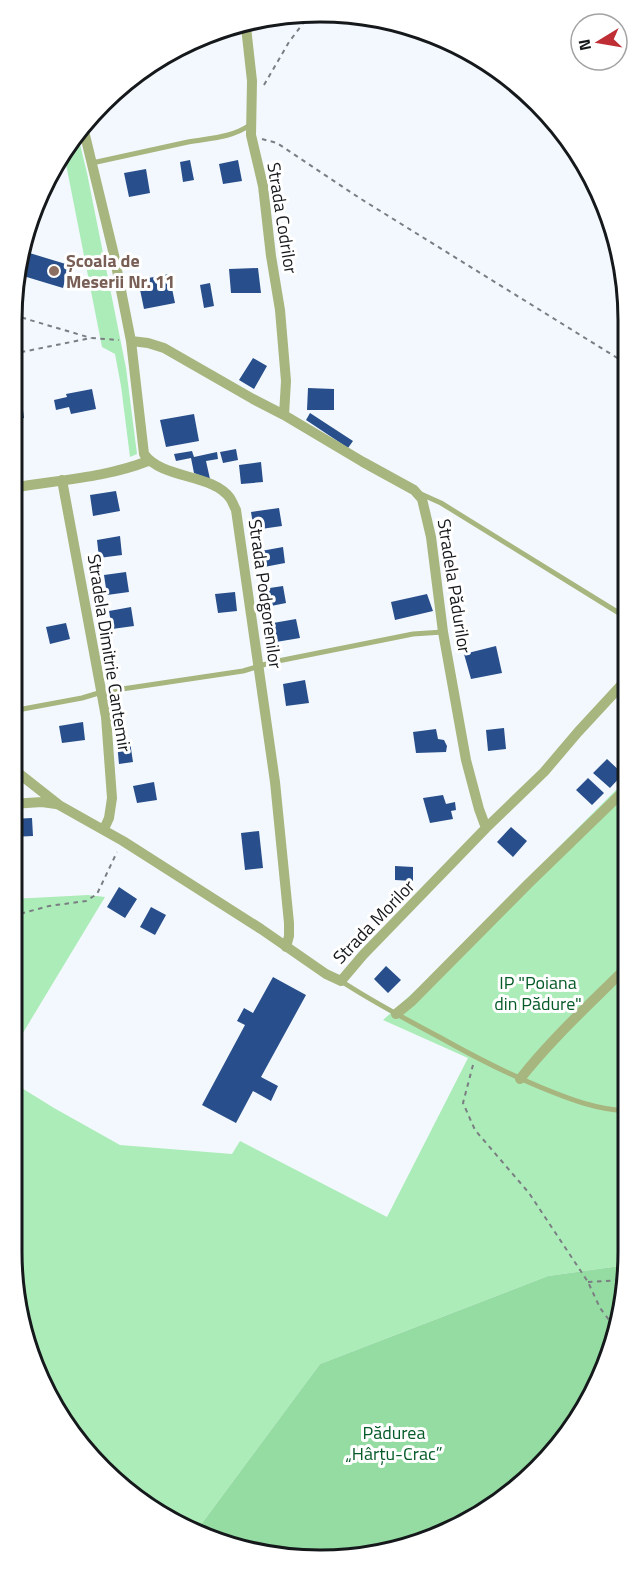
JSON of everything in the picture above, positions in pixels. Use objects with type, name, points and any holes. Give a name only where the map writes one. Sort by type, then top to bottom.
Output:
[{"type":"street","name":"Strada Codrilor","points":[[247,32],[252,81],[251,130],[263,186],[280,310],[286,381],[284,415]]},
{"type":"street","points":[[22,486],[133,467],[148,461],[142,444],[131,340],[114,255],[86,137]]},
{"type":"street","points":[[131,340],[164,348],[414,490]]},
{"type":"street","name":"Strada Podgorenilor","points":[[148,461],[220,488],[230,497],[236,510],[275,782],[288,904],[289,936],[286,947]]},
{"type":"street","name":"Stradela Dimitrie Cantemir","points":[[62,480],[106,717],[112,798],[110,818],[104,829]]},
{"type":"street","name":"Stradela Pădurilor","points":[[414,490],[422,499],[431,537],[443,632],[466,760],[486,828]]},
{"type":"street","name":"Strada Morilor","points":[[22,776],[59,805],[104,829],[261,929],[326,975],[341,981],[363,955],[486,828],[544,772],[618,689]]},
{"type":"street","points":[[396,1014],[412,1001],[529,882],[618,797]]},
{"type":"street","points":[[22,803],[42,802],[59,805]]},
{"type":"street","points":[[520,1079],[542,1052],[618,976]]},
{"type":"lane","points":[[92,163],[251,130]]},
{"type":"lane","points":[[414,490],[441,503],[618,612]]},
{"type":"lane","points":[[22,709],[102,692],[243,671],[273,662],[413,634],[443,632]]},
{"type":"lane","points":[[341,981],[396,1014],[520,1079],[590,1106],[618,1110]]},
{"type":"path","points":[[252,109],[276,63],[304,23]]},
{"type":"path","points":[[251,130],[277,143],[371,206],[618,358]]},
{"type":"path","points":[[22,318],[91,338],[131,340]]},
{"type":"path","points":[[22,352],[91,338]]},
{"type":"path","points":[[22,913],[49,906],[86,901],[97,894],[123,841]]},
{"type":"path","points":[[476,1057],[464,1103],[475,1130],[529,1193],[588,1282],[600,1308],[610,1321]]},
{"type":"path","points":[[588,1282],[617,1280]]},
{"type":"green space","points":[[80,145],[126,368],[137,454],[130,457],[115,354],[102,347],[66,165]]},
{"type":"green space","name":"IP \"Poiana din Pădure\"","points":[[618,788],[618,1266],[548,1276],[320,1364],[200,1525],[171,1511],[139,1489],[96,1449],[62,1402],[45,1367],[28,1311],[23,1272],[22,1088],[120,1145],[232,1154],[240,1141],[387,1217],[468,1058],[383,1020],[415,991]]},
{"type":"green space","points":[[88,895],[105,897],[22,1034],[22,898]]},
{"type":"green space","name":"Pădurea „Hârțu-Crac”","points":[[618,1266],[613,1311],[596,1367],[579,1402],[545,1449],[502,1489],[469,1511],[435,1528],[379,1545],[359,1548],[301,1550],[282,1548],[243,1540],[200,1525],[320,1364],[548,1276]]},
{"type":"building","points":[[190,160],[194,180],[183,182],[180,162]]},
{"type":"building","points":[[238,160],[242,181],[223,184],[219,164]]},
{"type":"building","points":[[146,169],[150,193],[129,197],[124,173]]},
{"type":"building","points":[[30,253],[69,265],[63,288],[26,277]]},
{"type":"building","points":[[258,268],[261,293],[231,293],[229,269]]},
{"type":"building","points":[[169,274],[175,303],[144,309],[138,280]]},
{"type":"building","points":[[210,283],[214,306],[204,308],[200,285]]},
{"type":"building","points":[[253,358],[267,366],[254,389],[239,380]]},
{"type":"building","points":[[308,388],[334,389],[334,410],[307,410]]},
{"type":"building","points":[[92,389],[96,409],[71,414],[69,407],[56,410],[54,400],[67,397],[66,394]]},
{"type":"building","points":[[310,413],[353,441],[348,448],[306,420]]},
{"type":"building","points":[[194,414],[199,441],[166,447],[160,420]]},
{"type":"building","points":[[236,449],[238,460],[223,463],[220,452]]},
{"type":"building","points":[[192,451],[194,457],[217,452],[218,459],[206,461],[210,479],[194,473],[191,458],[176,461],[174,454]]},
{"type":"building","points":[[261,462],[263,482],[241,484],[239,465]]},
{"type":"building","points":[[116,491],[120,511],[93,516],[90,495]]},
{"type":"building","points":[[279,508],[282,526],[254,530],[251,512]]},
{"type":"building","points":[[120,536],[122,555],[99,558],[97,540]]},
{"type":"building","points":[[283,547],[285,563],[264,567],[261,551]]},
{"type":"building","points":[[126,572],[129,592],[107,595],[104,575]]},
{"type":"building","points":[[283,586],[286,603],[266,607],[263,589]]},
{"type":"building","points":[[235,592],[237,611],[218,613],[215,594]]},
{"type":"building","points":[[427,594],[433,611],[395,620],[391,602]]},
{"type":"building","points":[[131,607],[134,626],[112,629],[109,611]]},
{"type":"building","points":[[296,619],[300,638],[276,642],[273,623]]},
{"type":"building","points":[[66,623],[70,639],[50,644],[46,627]]},
{"type":"building","points":[[496,646],[502,673],[471,679],[464,654]]},
{"type":"building","points":[[305,680],[309,703],[286,706],[283,684]]},
{"type":"building","points":[[83,722],[85,740],[62,743],[59,726]]},
{"type":"building","points":[[504,728],[506,749],[488,751],[486,730]]},
{"type":"building","points":[[436,729],[438,739],[444,740],[447,746],[446,752],[416,753],[413,732]]},
{"type":"building","points":[[130,742],[133,762],[119,764],[117,743]]},
{"type":"building","points":[[607,759],[618,769],[618,779],[610,788],[593,773]]},
{"type":"building","points":[[588,778],[604,793],[592,805],[576,790]]},
{"type":"building","points":[[154,782],[157,800],[137,803],[133,786]]},
{"type":"building","points":[[443,795],[446,804],[455,802],[456,810],[451,811],[453,819],[430,823],[423,798]]},
{"type":"building","points":[[22,818],[32,818],[33,836],[22,837]]},
{"type":"building","points":[[511,827],[527,841],[513,857],[497,842]]},
{"type":"building","points":[[259,831],[263,868],[245,870],[241,833]]},
{"type":"building","points":[[395,866],[413,867],[413,881],[395,880]]},
{"type":"building","points":[[119,887],[137,899],[125,918],[107,907]]},
{"type":"building","points":[[151,907],[166,915],[155,935],[140,927]]},
{"type":"building","points":[[386,966],[401,980],[388,993],[374,979]]},
{"type":"building","points":[[273,977],[306,995],[261,1077],[278,1086],[271,1101],[253,1091],[236,1123],[202,1105],[245,1025],[237,1021],[244,1008],[253,1013]]},
{"type":"place","name":"Şcoala de Meserii Nr. 11","points":[[54,271]]}]
